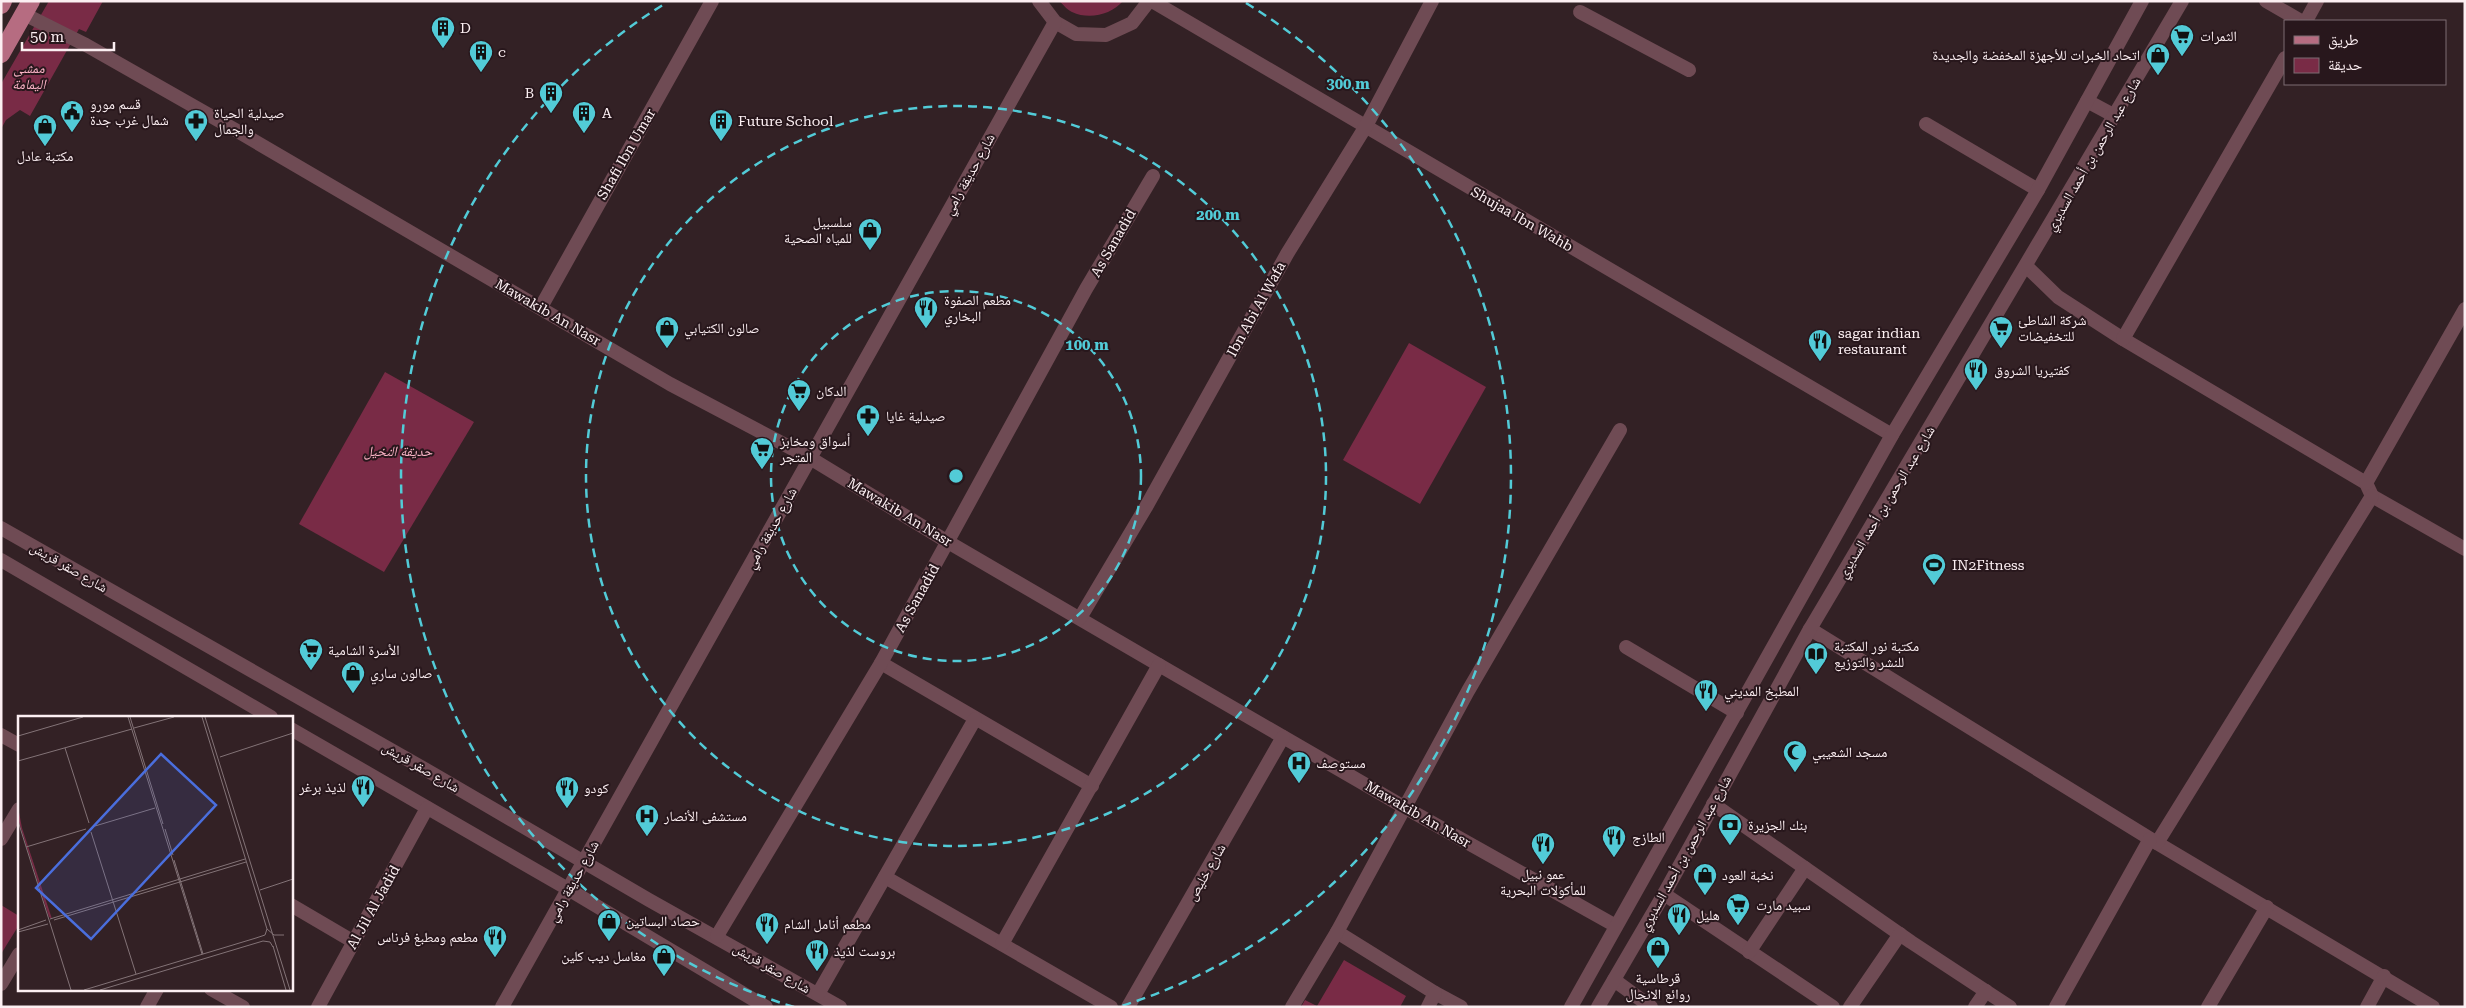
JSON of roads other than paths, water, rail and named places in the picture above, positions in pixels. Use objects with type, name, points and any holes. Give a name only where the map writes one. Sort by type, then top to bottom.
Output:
[{"type":"main road","points":[[1,5],[3,1]]},
{"type":"main road","points":[[1,54],[28,8]]},
{"type":"street","name":"Shafi Ibn Umar","points":[[541,307],[712,1]]},
{"type":"street","points":[[1039,1],[1055,22],[1076,34],[1106,36],[1132,23],[1150,1]]},
{"type":"street","name":"Shujaa Ibn Wahb","points":[[1150,1],[1892,434]]},
{"type":"street","name":"Ibn Abi Al Wafa","points":[[1080,618],[1146,507],[1287,254],[1366,126],[1432,1]]},
{"type":"street","name":"شارع عبد الرحمن بن أحمد السديري","points":[[1571,1007],[1892,434],[2038,190],[2142,1]]},
{"type":"street","name":"شارع عبد الرحمن بن أحمد السديري","points":[[1598,1007],[1664,894],[1810,629],[2027,267],[2182,1]]},
{"type":"street","points":[[2266,1],[2299,20]]},
{"type":"street","points":[[2307,20],[2317,1]]},
{"type":"street","name":"Mawakib An Nasr","points":[[28,8],[137,74],[541,307],[670,384],[810,458],[948,542],[1159,666],[1616,926]]},
{"type":"street","points":[[1580,12],[1690,70]]},
{"type":"street","name":"شارع حديقة رامي","points":[[505,1006],[568,888],[1055,22]]},
{"type":"street","points":[[2124,339],[2284,60]]},
{"type":"street","points":[[2088,101],[2115,116]]},
{"type":"street","points":[[1926,124],[2038,190]]},
{"type":"street","name":"As Sanadid","points":[[717,936],[880,663],[1086,289],[1153,176]]},
{"type":"street","points":[[2027,267],[2058,297],[2465,549]]},
{"type":"street","points":[[2056,1007],[2153,841],[2369,489],[2465,310]]},
{"type":"street","points":[[1292,1007],[1337,932],[1404,807],[1620,430]]},
{"type":"street","name":"شارع صقر قريش","points":[[1,528],[840,1007]]},
{"type":"street","name":"شارع صقر قريش","points":[[1,560],[269,716]]},
{"type":"street","points":[[1810,629],[2153,841],[2434,1007]]},
{"type":"street","points":[[1626,647],[1737,713]]},
{"type":"street","points":[[880,663],[1092,786]]},
{"type":"street","points":[[1002,944],[1159,666]]},
{"type":"street","points":[[818,994],[975,718]]},
{"type":"street","points":[[292,730],[568,888],[766,1007]]},
{"type":"street","points":[[1,735],[18,744]]},
{"type":"street","name":"شارع خليص","points":[[1128,1007],[1283,737]]},
{"type":"street","points":[[1712,804],[1900,934],[2010,1007]]},
{"type":"street","name":"Al Jil Al Jadid","points":[[318,1007],[427,808]]},
{"type":"street","points":[[1,840],[18,811]]},
{"type":"street","points":[[1749,952],[1806,868]]},
{"type":"street","points":[[885,877],[1111,1007]]},
{"type":"street","points":[[1664,894],[1833,1007]]},
{"type":"street","points":[[292,906],[354,942]]},
{"type":"street","points":[[2208,1007],[2266,907]]},
{"type":"street","points":[[1337,932],[1435,994],[1461,1007]]},
{"type":"street","points":[[1850,1007],[1900,934]]},
{"type":"street","points":[[1,984],[18,956]]},
{"type":"street","points":[[2367,1007],[2384,976]]},
{"type":"street","points":[[1614,980],[1651,1007]]},
{"type":"street","points":[[147,1007],[156,990]]},
{"type":"street","points":[[213,990],[243,1007]]},
{"type":"street","points":[[1975,1007],[1986,991]]},
{"type":"street","points":[[1428,1007],[1435,994]]},
{"type":"place","name":"D","points":[[443,49]]},
{"type":"place","name":"الثمرات","points":[[2182,57]]},
{"type":"place","name":"c","points":[[481,73]]},
{"type":"place","name":"اتحاد الخبرات للأجهزة المخفضة والجديدة","points":[[2158,76]]},
{"type":"place","name":"B","points":[[551,114]]},
{"type":"place","name":"قسم مورو شمال غرب جدة","points":[[72,133]]},
{"type":"place","name":"A","points":[[584,134]]},
{"type":"place","name":"صيدلية الحياة والجمال","points":[[196,142]]},
{"type":"place","name":"Future School","points":[[721,142]]},
{"type":"place","name":"مكتبة عادل","points":[[45,147]]},
{"type":"place","name":"سلسبيل للمياه الصحية","points":[[870,251]]},
{"type":"place","name":"مطعم الصفوة البخاري","points":[[926,329]]},
{"type":"place","name":"صالون الكتيابي","points":[[667,349]]},
{"type":"place","name":"شركة الشاطئ للتخفيضات","points":[[2001,349]]},
{"type":"place","name":"sagar indian restaurant","points":[[1820,362]]},
{"type":"place","name":"كفتيريا الشروق","points":[[1976,391]]},
{"type":"place","name":"الدكان","points":[[799,412]]},
{"type":"place","name":"صيدلية غايا","points":[[868,437]]},
{"type":"place","name":"أسواق ومخابز المتجر","points":[[762,470]]},
{"type":"place","name":"IN2Fitness","points":[[1934,586]]},
{"type":"place","name":"الأسرة الشامية","points":[[311,671]]},
{"type":"place","name":"مكتبة نور المكتبة للنشر والتوزيع","points":[[1816,675]]},
{"type":"place","name":"صالون ساري","points":[[353,694]]},
{"type":"place","name":"المطبخ المديني","points":[[1706,712]]},
{"type":"place","name":"مسجد الشعيبي","points":[[1795,773]]},
{"type":"place","name":"مستوصف","points":[[1299,784]]},
{"type":"place","name":"لذيذ برغر","points":[[363,808]]},
{"type":"place","name":"كودو","points":[[567,809]]},
{"type":"place","name":"مستشفى الأنصار","points":[[647,837]]},
{"type":"place","name":"بنك الجزيرة","points":[[1730,846]]},
{"type":"place","name":"الطازج","points":[[1614,858]]},
{"type":"place","name":"عمو نبيل للمأكولات البحرية","points":[[1543,865]]},
{"type":"place","name":"نخبة العود","points":[[1705,896]]},
{"type":"place","name":"سبيد مارت","points":[[1738,926]]},
{"type":"place","name":"هليل","points":[[1679,936]]},
{"type":"place","name":"حصاد البساتين","points":[[609,942]]},
{"type":"place","name":"مطعم أنامل الشام","points":[[767,945]]},
{"type":"place","name":"مطعم ومطبغ فرناس","points":[[495,958]]},
{"type":"place","name":"قرطاسية روائع الانجال","points":[[1658,969]]},
{"type":"place","name":"بروست لذيذ","points":[[817,972]]},
{"type":"place","name":"مغاسل ديب كلين","points":[[664,977]]},
{"type":"park label","name":"ممشى اليمامة","points":[[29,76]]},
{"type":"park label","name":"حديقة النخيل","points":[[398,451]]}]
